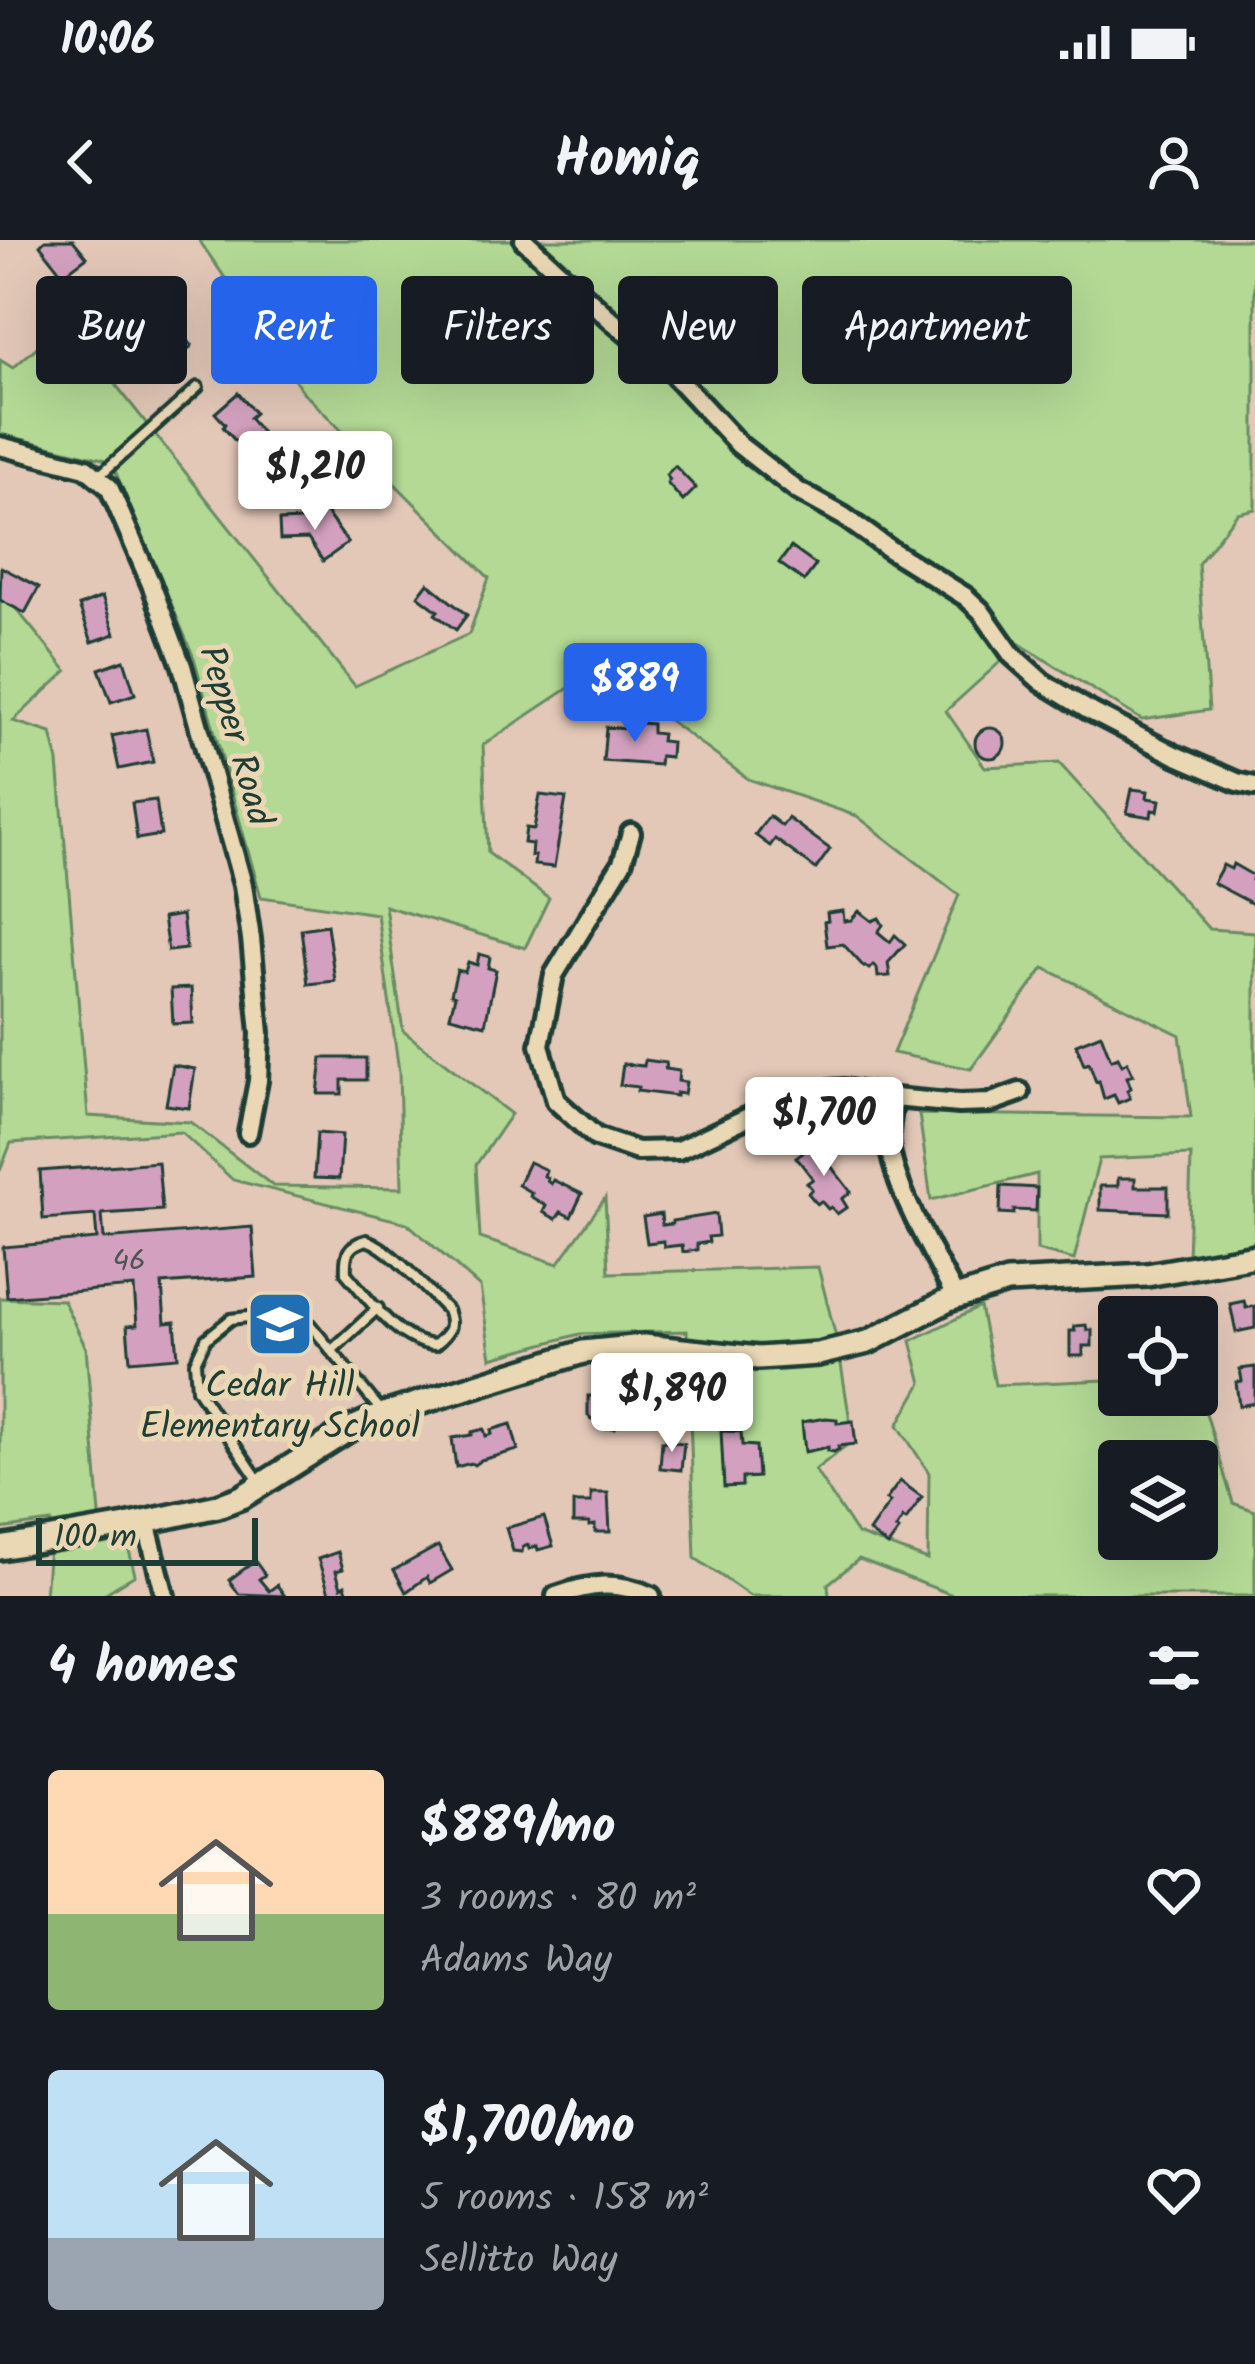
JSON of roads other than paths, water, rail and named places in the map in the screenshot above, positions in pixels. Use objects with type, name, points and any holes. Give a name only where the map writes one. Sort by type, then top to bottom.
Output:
[{"type":"street","points":[[524,240],[664,364],[739,445],[798,491],[966,597],[981,610],[1012,656],[1042,682],[1175,755],[1255,786]]},
{"type":"street","points":[[0,446],[86,468],[98,476]]},
{"type":"street","name":"Pepper Road","points":[[98,476],[115,495],[182,666],[243,885],[260,1033],[258,1081],[248,1133]]},
{"type":"street","points":[[632,833],[622,863],[554,975],[540,1045],[556,1101],[596,1138],[637,1151],[678,1150],[802,1092],[844,1089],[959,1104],[989,1103],[1019,1092]]},
{"type":"street","points":[[894,1098],[889,1136],[898,1180],[956,1298]]},
{"type":"street","points":[[0,1548],[218,1506],[242,1497],[348,1430],[384,1414],[583,1352],[644,1346],[758,1358],[818,1354],[868,1342],[956,1298],[1007,1282],[1148,1275],[1255,1256]]},
{"type":"street","points":[[146,1522],[165,1596]]},
{"type":"street","points":[[556,1596],[598,1584],[628,1587],[651,1596]]},
{"type":"lane","points":[[98,476],[198,387]]},
{"type":"lane","points":[[368,1240],[389,1252],[447,1310],[451,1330],[435,1345],[421,1344],[378,1308],[346,1274],[346,1251],[368,1240]]},
{"type":"lane","points":[[331,1351],[378,1308]]},
{"type":"lane","points":[[262,1485],[197,1389],[195,1362],[206,1340],[231,1319],[290,1312],[308,1322],[384,1414]]},
{"type":"place","name":"Cedar Hill Elementary School","points":[[280,1324]]}]
